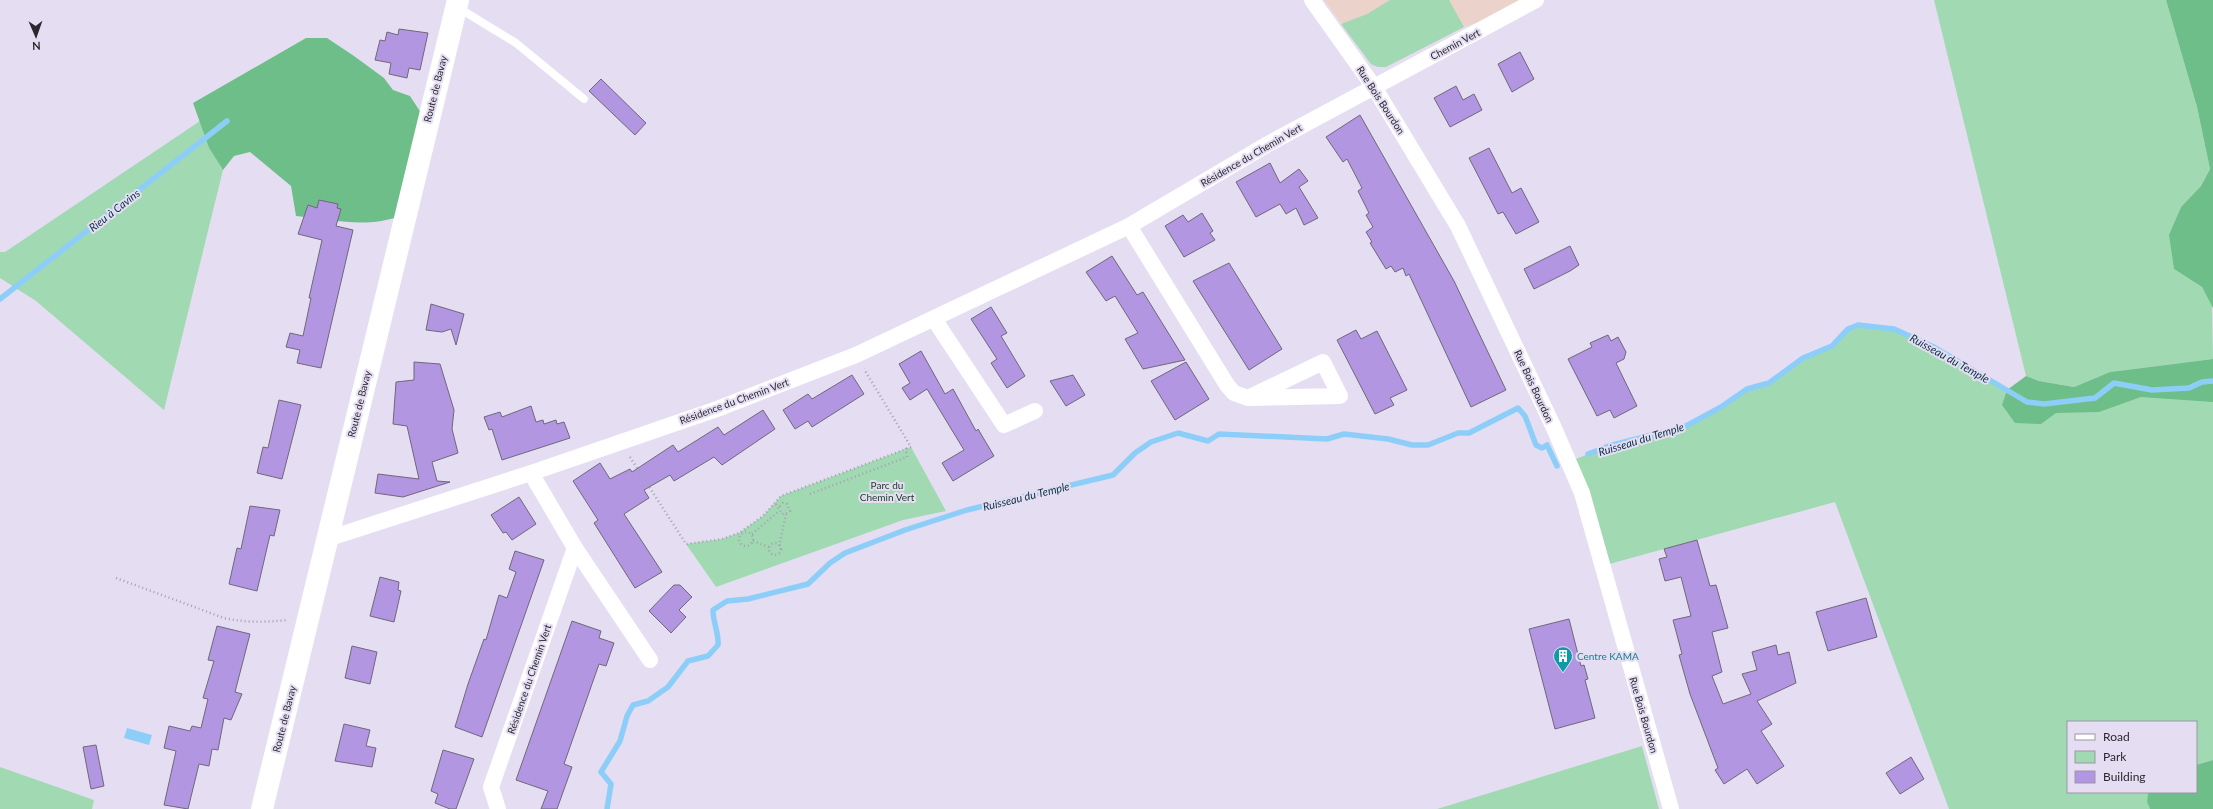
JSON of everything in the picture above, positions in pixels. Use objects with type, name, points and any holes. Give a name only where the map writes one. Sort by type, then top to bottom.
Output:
[{"type":"main road","name":"Route de Bavay","points":[[262,809],[457,3]]},
{"type":"street","name":"Rue Bois Bourdon","points":[[1312,0],[1374,87],[1458,226],[1554,428],[1582,493],[1671,809]]},
{"type":"street","name":"Chemin Vert","points":[[1374,87],[1536,0]]},
{"type":"street","name":"Résidence du Chemin Vert","points":[[327,539],[532,473],[717,409],[856,355],[1129,226],[1268,144],[1374,87]]},
{"type":"street","points":[[1129,226],[1227,385],[1234,393],[1248,398],[1340,396],[1323,362],[1248,398]]},
{"type":"street","points":[[934,319],[1004,425],[1035,411]]},
{"type":"street","points":[[532,473],[574,548],[650,660]]},
{"type":"street","name":"Résidence du Chemin Vert","points":[[498,809],[491,788],[574,548]]},
{"type":"lane","points":[[457,3],[516,43],[584,99]]},
{"type":"path","points":[[753,541],[748,546],[741,544],[739,538],[740,534],[776,504],[781,496],[911,447],[856,355]]},
{"type":"path","points":[[620,442],[686,544],[722,539],[745,531],[752,534]]},
{"type":"path","points":[[810,494],[907,457],[906,448]]},
{"type":"path","points":[[769,547],[770,553],[775,556],[781,551],[779,546],[786,514],[790,511],[789,506],[784,503],[779,507]]},
{"type":"path","points":[[752,534],[779,511],[779,507],[776,504]]},
{"type":"path","points":[[779,511],[782,514],[786,514]]},
{"type":"path","points":[[752,534],[753,541]]},
{"type":"path","points":[[753,541],[769,547]]},
{"type":"path","points":[[769,547],[774,543],[779,546]]},
{"type":"path","points":[[116,578],[224,618],[239,622],[308,618]]},
{"type":"shaded area","points":[[1324,0],[1536,0],[1515,11],[1464,27],[1386,67],[1378,67],[1371,64]]},
{"type":"green space","points":[[1390,0],[1449,0],[1464,27],[1386,67],[1378,67],[1371,64],[1341,24],[1367,14]]},
{"type":"green space","points":[[1934,0],[2166,0],[2197,107],[2210,169],[2201,186],[2181,207],[2170,235],[2174,269],[2202,287],[2212,305],[2213,359],[2110,372],[2074,387],[2039,381],[2026,376]]},
{"type":"green space","points":[[2166,0],[2213,0],[2213,308],[2202,287],[2174,269],[2169,235],[2181,207],[2201,186],[2210,169],[2197,107]]},
{"type":"green space","points":[[306,38],[327,38],[354,56],[384,78],[393,90],[410,96],[427,122],[405,215],[376,222],[363,223],[296,216],[291,186],[250,152],[234,156],[223,170],[209,148],[193,103]]},
{"type":"green space","points":[[200,121],[209,148],[223,170],[164,410],[36,301],[0,278],[0,252],[5,252]]},
{"type":"green space","points":[[1858,325],[1894,329],[1934,347],[2027,402],[2213,381],[2213,760],[2197,765],[2197,721],[2067,721],[2067,793],[2148,793],[2147,802],[2150,809],[1949,809],[1835,502],[1602,566],[1568,462],[1609,446],[1686,426],[1721,407],[1747,389],[1769,383],[1803,358],[1832,346],[1848,329]]},
{"type":"green space","points":[[2213,359],[2213,402],[2141,397],[2099,412],[2056,413],[2041,424],[2015,423],[2002,405],[2007,390],[2026,376],[2039,381],[2074,387],[2110,372]]},
{"type":"green space","name":"Parc du Chemin Vert","points":[[911,447],[946,511],[903,520],[716,587],[686,544],[722,539],[739,533],[763,516],[781,496]]},
{"type":"green space","points":[[1642,746],[1659,809],[1437,809]]},
{"type":"green space","points":[[2213,760],[2213,809],[2150,809],[2147,802],[2148,793],[2197,793],[2197,765]]},
{"type":"green space","points":[[0,767],[94,800],[92,809],[0,809]]},
{"type":"water","points":[[127,728],[152,735],[149,745],[124,738]]},
{"type":"building","points":[[399,29],[428,33],[420,70],[409,68],[407,78],[389,74],[391,63],[375,60],[380,40],[385,41],[387,32],[398,35]]},
{"type":"building","points":[[1520,52],[1534,79],[1512,92],[1498,64]]},
{"type":"building","points":[[601,79],[646,123],[635,135],[589,91]]},
{"type":"building","points":[[1456,86],[1463,100],[1474,94],[1482,110],[1450,127],[1434,98]]},
{"type":"building","points":[[1360,115],[1454,281],[1506,390],[1471,407],[1409,274],[1406,276],[1403,268],[1395,272],[1391,266],[1386,269],[1370,243],[1372,242],[1366,232],[1373,227],[1366,215],[1369,213],[1358,191],[1362,188],[1347,159],[1343,162],[1326,137]]},
{"type":"building","points":[[1489,148],[1512,193],[1521,188],[1539,222],[1516,234],[1503,212],[1498,214],[1469,158]]},
{"type":"building","points":[[1270,163],[1280,183],[1299,169],[1308,181],[1299,187],[1318,218],[1304,225],[1296,208],[1286,214],[1280,204],[1256,217],[1236,182]]},
{"type":"building","points":[[319,200],[338,204],[337,208],[341,209],[336,226],[353,230],[321,368],[297,363],[300,350],[286,347],[290,333],[303,336],[311,298],[309,298],[322,240],[298,234],[308,205],[317,208]]},
{"type":"building","points":[[1202,213],[1213,231],[1210,233],[1215,240],[1184,257],[1165,226],[1183,215],[1188,222]]},
{"type":"building","points":[[1570,246],[1579,265],[1534,289],[1524,269]]},
{"type":"building","points":[[1112,256],[1137,295],[1143,292],[1185,360],[1143,369],[1125,339],[1138,333],[1115,296],[1106,301],[1086,272]]},
{"type":"building","points":[[1229,263],[1282,349],[1249,370],[1193,281]]},
{"type":"building","points":[[431,304],[464,314],[456,345],[451,329],[442,332],[426,330]]},
{"type":"building","points":[[991,307],[1007,333],[1001,336],[1025,376],[1007,388],[991,363],[997,359],[971,319]]},
{"type":"building","points":[[1356,330],[1361,339],[1377,331],[1407,390],[1390,398],[1394,405],[1375,414],[1337,340]]},
{"type":"building","points":[[1608,335],[1611,341],[1618,337],[1626,352],[1624,359],[1616,363],[1637,406],[1614,418],[1610,410],[1597,416],[1568,359],[1592,347],[1590,343]]},
{"type":"building","points":[[921,351],[945,394],[953,389],[976,431],[978,429],[994,456],[953,481],[942,463],[964,450],[927,389],[910,400],[902,388],[910,383],[899,364]]},
{"type":"building","points":[[414,362],[440,364],[454,410],[452,429],[458,453],[432,462],[437,481],[450,482],[403,497],[375,493],[378,474],[419,479],[407,426],[393,424],[396,382],[414,380]]},
{"type":"building","points":[[1186,362],[1209,399],[1175,420],[1151,381]]},
{"type":"building","points":[[852,375],[864,394],[812,427],[808,421],[795,429],[783,410],[808,394],[812,399]]},
{"type":"building","points":[[1073,375],[1085,395],[1066,406],[1050,381]]},
{"type":"building","points":[[279,400],[301,405],[282,479],[257,473],[263,447],[268,448]]},
{"type":"building","points":[[531,406],[536,422],[543,420],[544,424],[556,420],[557,424],[564,422],[570,438],[502,460],[492,429],[489,430],[484,417],[500,412],[502,417]]},
{"type":"building","points":[[763,410],[775,429],[722,465],[714,457],[674,481],[670,475],[644,490],[649,498],[624,514],[662,572],[635,588],[594,523],[598,520],[573,481],[600,463],[610,479],[630,469],[632,472],[673,445],[678,452],[718,427],[724,435]]},
{"type":"building","points":[[519,497],[536,524],[512,540],[506,532],[503,533],[491,515]]},
{"type":"building","points":[[250,506],[280,510],[274,536],[270,535],[257,591],[229,584],[237,548],[241,549]]},
{"type":"building","points":[[1697,540],[1710,586],[1716,585],[1728,628],[1712,632],[1722,672],[1712,676],[1723,704],[1751,694],[1742,674],[1757,670],[1752,652],[1776,645],[1778,655],[1789,652],[1796,683],[1757,701],[1772,724],[1761,731],[1784,766],[1757,784],[1747,769],[1724,784],[1715,770],[1718,768],[1690,694],[1679,655],[1682,654],[1673,620],[1691,616],[1681,577],[1665,581],[1659,559],[1667,557],[1664,549]]},
{"type":"building","points":[[515,551],[544,560],[482,737],[455,727],[484,639],[486,640],[499,595],[507,598],[516,572],[509,569]]},
{"type":"building","points":[[380,577],[399,582],[398,590],[401,591],[394,622],[370,616]]},
{"type":"building","points":[[674,585],[680,585],[692,597],[679,610],[686,617],[671,633],[649,611]]},
{"type":"building","points":[[1866,598],[1877,637],[1828,651],[1816,612]]},
{"type":"building","name":"Centre KAMA","points":[[1569,619],[1581,666],[1584,665],[1588,679],[1585,680],[1595,718],[1555,729],[1529,629]]},
{"type":"building","points":[[572,621],[601,631],[599,638],[614,643],[606,666],[599,664],[564,764],[572,767],[557,809],[541,809],[548,791],[516,780]]},
{"type":"building","points":[[217,626],[250,634],[235,692],[242,694],[231,720],[224,718],[218,750],[212,749],[209,766],[199,764],[188,809],[164,805],[176,751],[164,748],[169,726],[190,731],[192,726],[201,728],[208,699],[203,698],[214,661],[208,660]]},
{"type":"building","points":[[352,646],[377,652],[370,684],[345,678]]},
{"type":"building","points":[[344,724],[370,730],[366,746],[376,748],[372,767],[335,761]]},
{"type":"building","points":[[96,745],[104,786],[91,789],[83,747]]},
{"type":"building","points":[[443,750],[474,759],[456,809],[450,809],[435,803],[438,794],[431,791]]},
{"type":"building","points":[[1911,757],[1924,779],[1900,794],[1886,773]]},
{"type":"waterway","name":"Rieu à Cavins","points":[[0,299],[227,121]]},
{"type":"waterway","name":"Ruisseau du Temple","points":[[1588,454],[1609,446],[1686,426],[1721,407],[1747,389],[1769,383],[1803,358],[1832,346],[1848,329],[1858,325],[1894,329],[1934,347],[2027,402],[2044,404],[2095,398],[2114,383],[2152,390],[2189,388],[2202,382],[2213,381]]},
{"type":"waterway","name":"Ruisseau du Temple","points":[[607,809],[611,784],[601,772],[620,741],[627,716],[633,705],[648,701],[668,687],[688,661],[708,656],[718,645],[718,636],[713,610],[727,601],[748,599],[808,584],[830,563],[845,553],[905,530],[967,510],[1113,475],[1135,453],[1151,442],[1178,433],[1208,441],[1219,434],[1327,439],[1344,434],[1388,439],[1412,445],[1428,445],[1458,433],[1469,433],[1518,408],[1525,416],[1536,445],[1542,448],[1547,445],[1557,466]]},
{"type":"place","name":"Centre KAMA","points":[[1563,673]]}]
